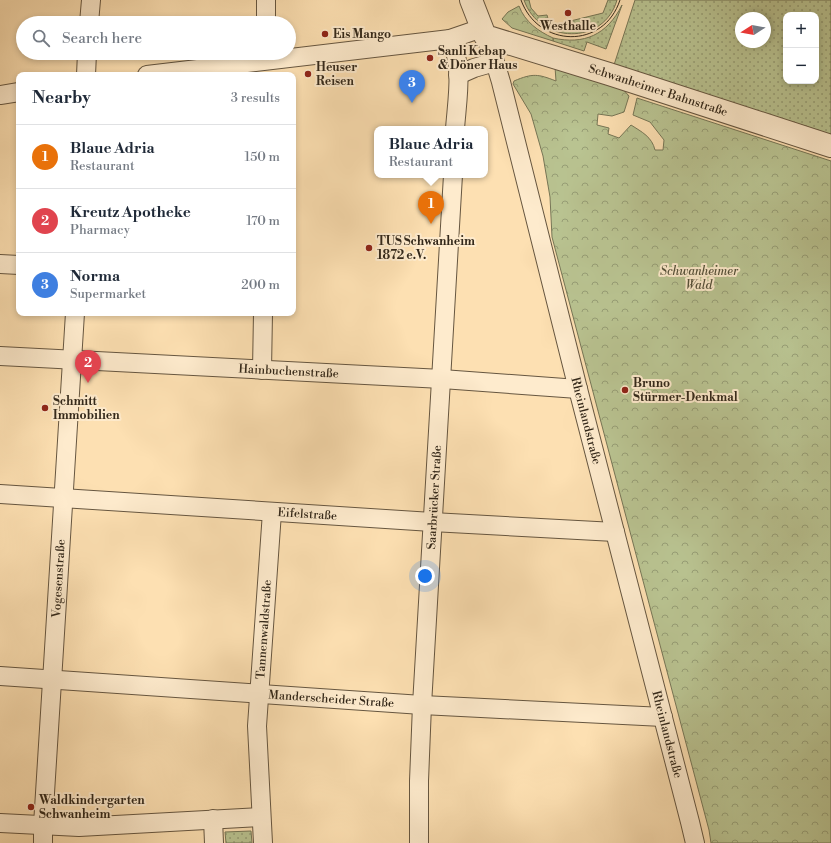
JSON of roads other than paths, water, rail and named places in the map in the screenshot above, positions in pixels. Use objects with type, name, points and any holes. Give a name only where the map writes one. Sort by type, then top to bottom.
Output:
[{"type":"street","points":[[90,16],[91,0]]},
{"type":"street","points":[[266,0],[266,16]]},
{"type":"street","name":"Rheinlandstraße","points":[[471,0],[495,62],[690,822],[694,843]]},
{"type":"street","points":[[296,59],[450,38],[483,32]]},
{"type":"street","name":"Schwanheimer Bahnstraße","points":[[483,32],[831,146]]},
{"type":"street","points":[[450,38],[454,46],[458,75],[455,126]]},
{"type":"street","points":[[86,72],[87,60]]},
{"type":"street","points":[[177,72],[289,60]]},
{"type":"street","points":[[458,75],[474,68],[495,62]]},
{"type":"street","points":[[0,95],[16,92]]},
{"type":"street","name":"Saarbrücker Straße","points":[[419,843],[419,781],[422,705],[453,178]]},
{"type":"street","points":[[0,264],[16,265]]},
{"type":"street","name":"Vogesenstraße","points":[[43,834],[74,316]]},
{"type":"street","points":[[262,370],[263,316]]},
{"type":"street","name":"Hainbuchenstraße","points":[[0,356],[442,379],[578,389]]},
{"type":"street","name":"Eifelstraße","points":[[0,494],[432,522],[615,532]]},
{"type":"street","name":"Tannenwaldstraße","points":[[263,843],[257,726],[272,512]]},
{"type":"street","name":"Manderscheider Straße","points":[[0,676],[422,705],[663,717]]},
{"type":"street","points":[[0,822],[43,834],[79,827],[261,817]]},
{"type":"street","points":[[213,819],[214,843]]},
{"type":"tram line","points":[[521,0],[529,16],[541,27],[556,34],[571,37],[586,35],[600,28],[612,16],[620,0]]},
{"type":"place","name":"Westhalle","points":[[568,13]]},
{"type":"place","name":"Eis Mango","points":[[325,34]]},
{"type":"place","name":"Sanli Kebap & Döner Haus","points":[[430,58]]},
{"type":"place","name":"Heuser Reisen","points":[[308,74]]},
{"type":"place","name":"Norma","points":[[412,103]]},
{"type":"place","name":"Blaue Adria","points":[[431,224]]},
{"type":"place","name":"TUS Schwanheim 1872 e.V.","points":[[369,248]]},
{"type":"place","name":"Kreutz Apotheke","points":[[88,383]]},
{"type":"place","name":"Bruno Stürmer-Denkmal","points":[[625,390]]},
{"type":"place","name":"Schmitt Immobilien","points":[[45,408]]},
{"type":"place","name":"Waldkindergarten Schwanheim","points":[[31,807]]},
{"type":"park label","name":"Schwanheimer Wald","points":[[699,278]]}]
